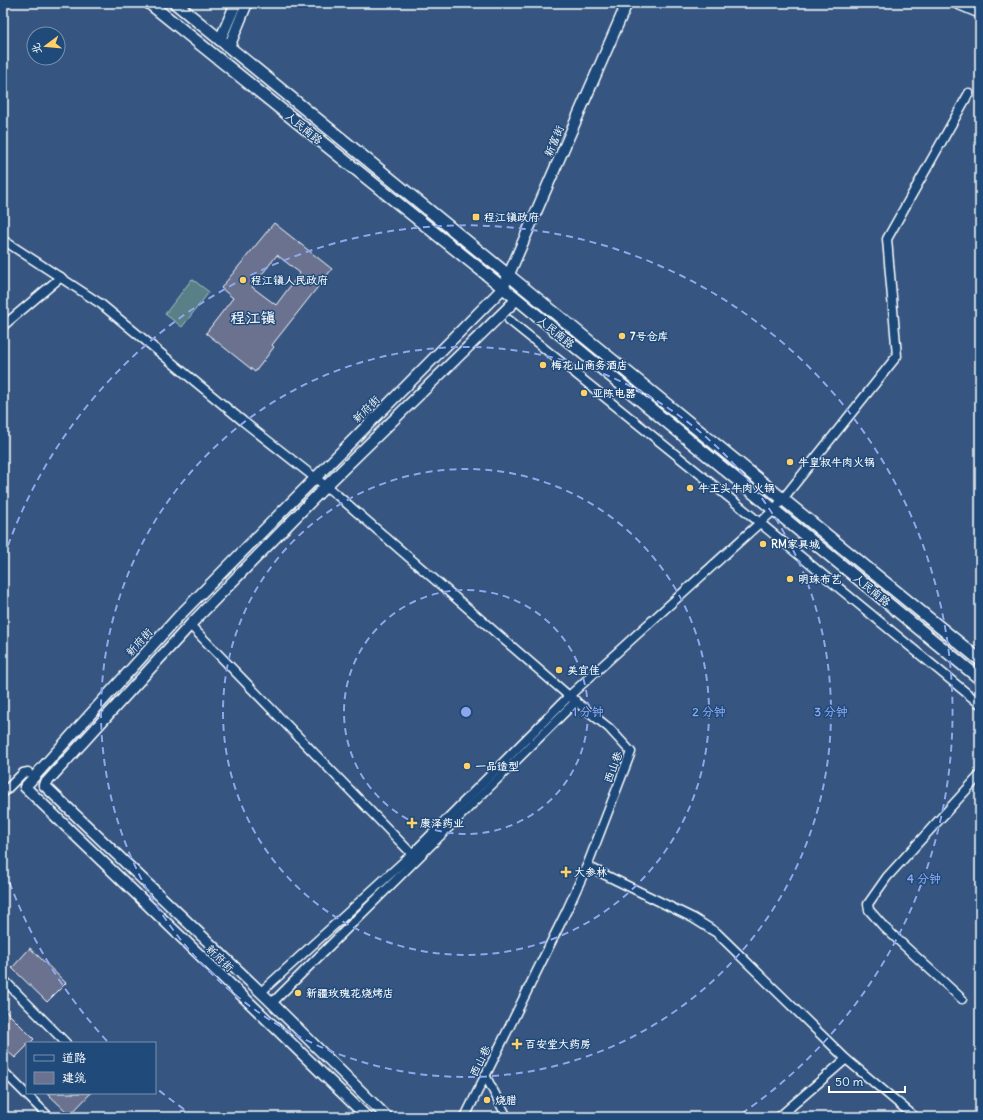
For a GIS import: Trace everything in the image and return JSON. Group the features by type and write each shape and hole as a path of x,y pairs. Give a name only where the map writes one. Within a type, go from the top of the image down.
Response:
{"main road":[{"name":"人民南路","path":"148,3 517,299 980,679"},
{"name":"人民南路","path":"175,3 980,660"}],"street":[{"path":"224,43 236,3"},
{"path":"224,43 247,3"},
{"name":"新富街","path":"503,288 627,3"},
{"path":"954,3 980,14"},
{"path":"267,998 412,854 573,698 774,510 897,356 887,239 969,93"},
{"path":"3,240 101,304 325,487 343,500 573,698"},
{"path":"3,326 61,277"},
{"name":"新府街","path":"367,1117 24,787 178,617 503,288"},
{"name":"新府街","path":"267,998 44,785 190,625 325,487 517,299"},
{"path":"509,320 731,499 980,704"},
{"path":"190,625 412,854"},
{"path":"267,998 573,698"},
{"name":"西山巷","path":"465,1117 567,910 587,866 631,752 609,728 573,698"},
{"path":"3,793 23,773 28,772"},
{"path":"962,999 884,927 869,910 868,904 887,877 980,775"},
{"path":"587,866 693,918 717,933 846,1059 915,1117"},
{"path":"3,979 65,1042"},
{"path":"267,998 387,1117"},
{"path":"779,1117 846,1059"},
{"path":"3,1071 49,1117"},
{"path":"485,1075 507,1117"}],"green space":[{"path":"192,279 209,292 182,327 165,314"}],"building":[{"name":"程江镇人民政府","path":"274,223 332,269 272,345 274,347 255,372 206,333 233,298 221,288","holes":["277,255 300,273 276,305 252,287"]},
{"path":"30,948 66,983 47,1002 12,968"},
{"path":"3,1008 34,1039 31,1042 26,1042 26,1047 15,1058 3,1047"},
{"path":"48,1094 90,1094 70,1115"}],"place":[{"name":"程江镇政府","path":"476,217"},
{"name":"程江镇人民政府","path":"243,280"},
{"name":"7号仓库","path":"622,336"},
{"name":"梅花山商务酒店","path":"543,365"},
{"name":"亚陈电器","path":"584,393"},
{"name":"牛皇叔牛肉火锅","path":"790,462"},
{"name":"牛王头牛肉火锅","path":"690,488"},
{"name":"RM家具城","path":"763,544"},
{"name":"明珠布艺","path":"790,579"},
{"name":"美宜佳","path":"559,670"},
{"name":"一品造型","path":"467,766"},
{"name":"康泽药业","path":"412,823"},
{"name":"大参林","path":"566,872"},
{"name":"新疆玫瑰花烧烤店","path":"298,993"},
{"name":"百安堂大药房","path":"517,1044"},
{"name":"烧腊","path":"487,1100"}],"district":[{"name":"程江镇","path":"253,317"}]}
